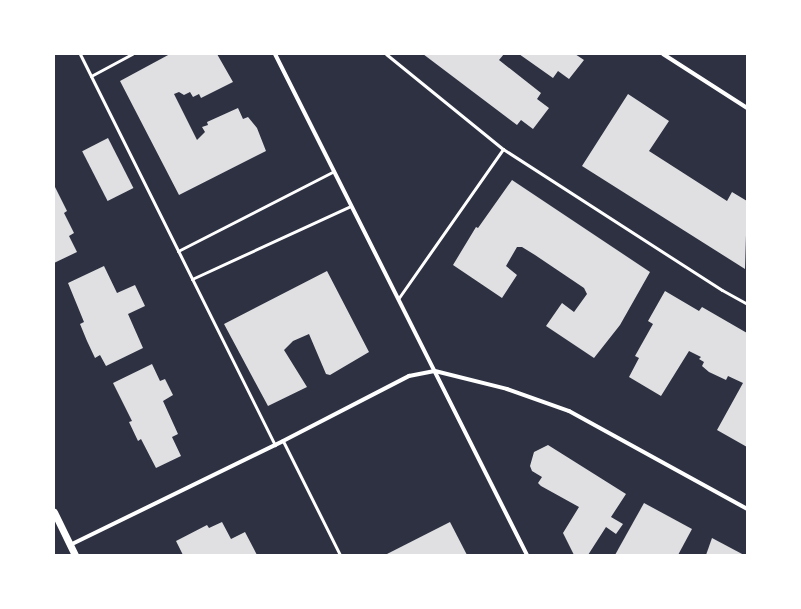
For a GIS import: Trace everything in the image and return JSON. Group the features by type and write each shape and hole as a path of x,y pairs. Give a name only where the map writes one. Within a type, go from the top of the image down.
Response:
{"street":[{"path":"276,54 527,555"},
{"path":"663,54 747,108"},
{"path":"70,545 275,445 409,376 435,371 507,390 569,411 747,509"},
{"path":"54,512 75,555"}],"lane":[{"path":"80,54 275,445"},
{"path":"91,76 132,54"},
{"path":"386,54 504,149 722,290 747,304"},
{"path":"398,299 504,149"},
{"path":"178,251 334,171"},
{"path":"192,279 352,206"},
{"path":"282,441 340,555"}],"building":[{"path":"170,54 217,54 233,82 201,98 199,94 193,97 190,92 184,95 179,92 174,94 197,140 205,132 202,127 208,125 207,122 238,108 243,119 248,117 257,128 266,151 179,195 120,81"},
{"path":"423,54 504,54 499,60 541,93 537,99 549,108 533,129 521,120 517,125"},
{"path":"519,54 575,54 584,60 569,79 558,71 553,78"},
{"path":"628,94 669,121 649,151 727,201 732,192 747,201 745,269 582,166"},
{"path":"108,138 133,188 108,201 82,151"},
{"path":"512,180 650,272 620,325 594,358 546,326 562,303 574,312 587,294 584,288 535,255 522,247 517,247 506,266 517,275 502,298 453,265 476,227 478,228"},
{"path":"54,185 67,211 64,213 74,233 69,236 77,252 54,263"},
{"path":"104,266 117,293 135,285 145,306 128,314 143,348 106,366 100,355 95,358 87,341 80,324 84,322 68,283"},
{"path":"327,271 369,352 330,375 326,374 309,334 293,341 284,350 307,387 268,406 224,324"},
{"path":"665,291 699,311 702,307 747,333 747,447 717,430 743,383 728,376 726,380 709,372 702,366 704,362 699,359 701,357 689,351 661,396 629,377 639,358 635,356 653,324 648,321"},
{"path":"152,364 160,381 165,379 173,395 163,401 178,434 172,437 181,456 156,468 141,439 138,441 129,422 132,421 113,383"},
{"path":"548,445 626,494 611,517 623,524 616,534 606,527 588,555 574,555 563,533 579,507 541,486 538,483 542,477 532,471 530,466 534,452"},
{"path":"644,503 692,529 678,555 615,555"},
{"path":"222,522 231,539 245,532 257,555 183,555 176,541 207,525 209,528"},
{"path":"450,522 467,555 385,555"},
{"path":"712,538 744,555 706,555"}]}
